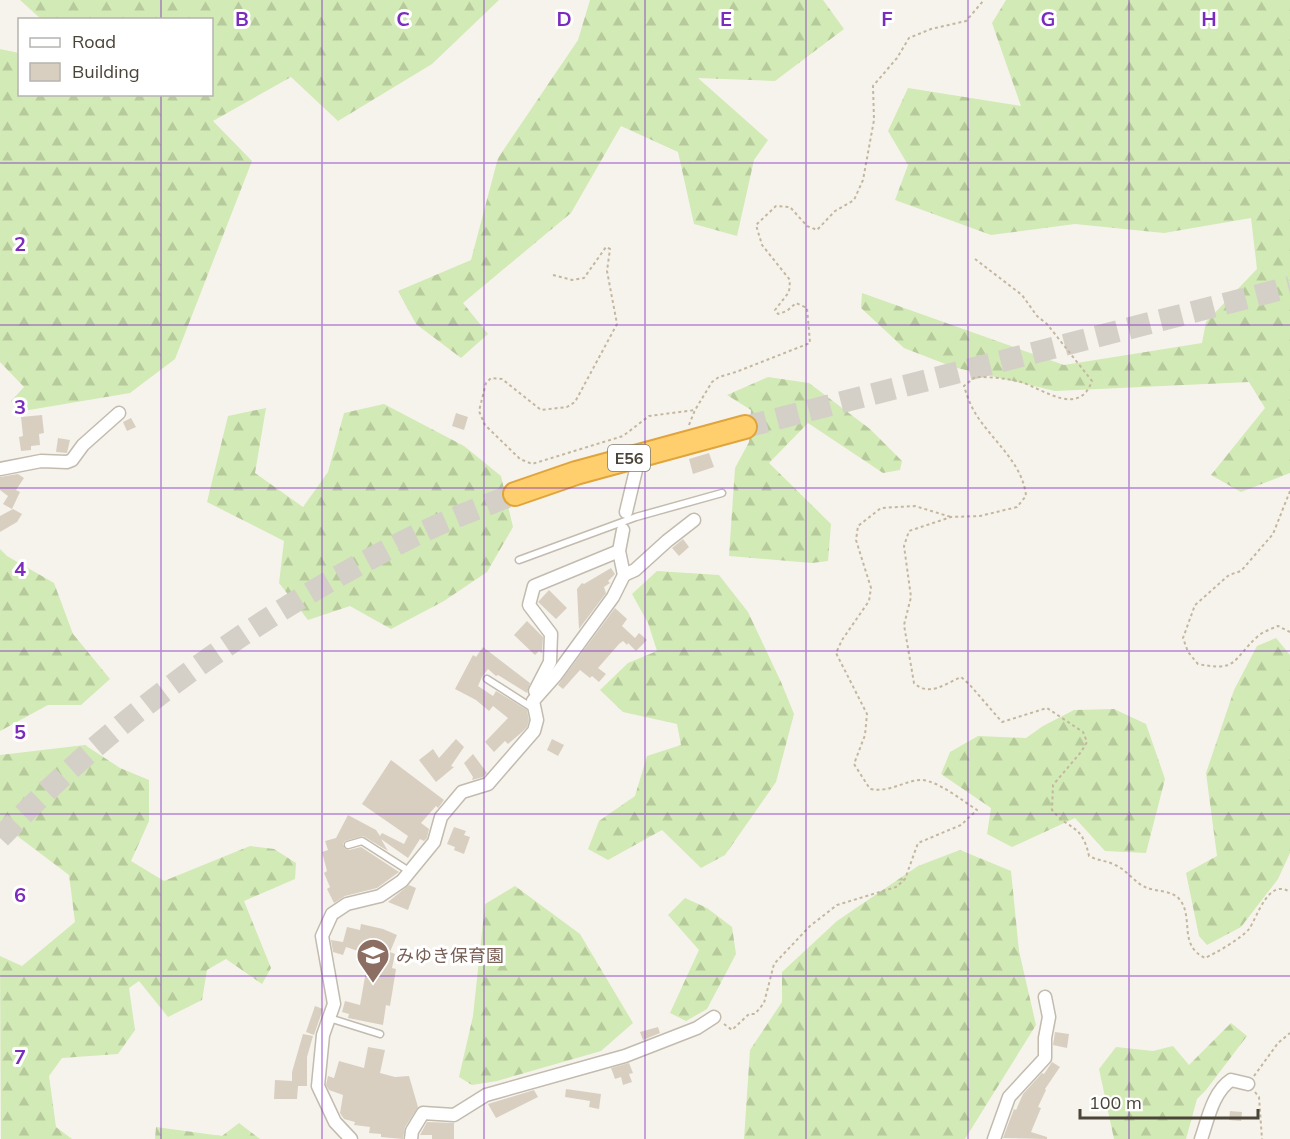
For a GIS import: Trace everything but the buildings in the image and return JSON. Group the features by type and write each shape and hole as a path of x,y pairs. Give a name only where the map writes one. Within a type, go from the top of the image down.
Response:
{"highway":[{"name":"E56","path":"515,494 576,473 745,427"}],"street":[{"path":"0,469 41,461 67,462 83,444 119,413"},
{"path":"626,512 636,470"},
{"path":"624,574 635,570 694,520"},
{"path":"534,705 613,597 624,574 619,551 623,530"},
{"path":"351,1139 335,1122 318,1086 323,1035 334,1005 322,936 332,914 347,904 380,896 402,881 434,842 441,817 462,792 488,784 534,731 537,720 534,693 550,662 550,634 529,605 534,586 619,551"},
{"path":"994,1139 1009,1097 1045,1058 1045,1038 1049,1017 1045,997"},
{"path":"411,1139 411,1131 423,1113 454,1115 486,1095 625,1056 697,1028 714,1017"},
{"path":"1202,1139 1213,1104 1226,1084 1231,1080 1248,1084"}],"lane":[{"path":"519,560 636,517 722,493"},
{"path":"487,679 534,705"},
{"path":"348,845 362,841 410,871"},
{"path":"329,1018 380,1034"}],"path":[{"path":"688,428 695,410 712,382 719,376 736,372 810,343 807,308 796,303 787,311 778,314 775,310 789,292 790,280 762,245 756,225 776,206 790,207 807,226 817,230 835,211 854,200 863,180 874,120 873,86 897,58 909,38 931,29 966,21 984,0"},
{"path":"554,275 572,280 584,278 606,247 610,249 607,271 617,324 574,402 567,407 541,410 502,379 491,378 486,383 478,411 485,425 520,459 532,464 623,436 649,416 695,410"},
{"path":"975,259 1022,295 1092,381 1089,391 1075,399 1062,399 1020,382 996,378 975,377 964,386 976,416 1012,461 1025,484 1026,496 1017,507 996,513 951,517 909,531 904,546 911,597 904,625 914,683 919,688 931,690 961,677 1002,722 1047,708 1083,732 1087,742 1053,785 1052,810 1085,839 1089,856 1098,861 1115,864 1145,887 1173,894 1179,899 1184,907 1188,940 1197,954 1204,958 1248,930 1264,901 1276,890 1285,889 1290,892"},
{"path":"1290,491 1273,534 1241,571 1229,575 1195,605 1183,638 1188,652 1198,664 1216,668 1235,663 1258,635 1278,626 1290,632"},
{"path":"714,1017 732,1030 749,1014 755,1014 764,1003 774,964 810,926 837,905 896,887 905,879 918,843 961,825 977,810 939,786 922,780 880,791 870,789 854,764 865,735 867,714 836,653 842,640 869,601 871,588 856,540 858,526 881,508 915,506 951,517"},
{"path":"1262,1139 1259,1097 1248,1084 1278,1043 1290,1033"}],"green space":[{"path":"20,0 499,0 432,64 338,121 291,77 213,121 252,161 175,359 130,393 17,412 11,401 24,387 0,362 0,49 18,53 18,96 213,96 213,18 40,18"},
{"path":"590,0 823,0 844,29 775,81 698,78 768,140 754,160 737,236 694,224 678,152 621,126 571,213 463,303 488,334 461,358 416,324 398,291 471,260 498,158 578,40"},
{"path":"1006,0 1290,0 1290,473 1241,492 1211,475 1265,408 1249,382 1055,391 953,367 904,348 861,308 862,293 1064,365 1202,343 1206,322 1257,269 1251,218 1164,233 1075,224 991,235 895,200 908,165 888,131 908,88 1021,106 992,23"},
{"path":"768,377 809,383 870,429 902,461 900,470 883,473 808,423 769,463 831,524 828,561 812,563 729,556 735,468 749,442 751,410 727,395"},
{"path":"384,404 464,446 501,476 513,527 487,572 444,601 391,629 350,606 308,620 279,583 284,541 207,502 228,416 266,408 255,473 303,507 328,472 344,413"},
{"path":"0,549 7,556 54,583 73,634 110,679 81,705 48,705 0,731"},
{"path":"657,571 719,575 748,612 794,714 776,782 725,855 701,868 662,830 608,860 588,849 599,821 635,796 647,756 681,745 677,724 623,712 600,690 628,663 657,651 648,623 632,594"},
{"path":"1276,638 1290,655 1290,853 1278,879 1241,927 1207,945 1199,936 1186,873 1217,856 1206,773 1234,690 1257,646"},
{"path":"1114,709 1146,724 1165,779 1146,853 1105,851 1075,818 1012,847 987,834 991,808 941,774 950,752 978,736 1026,738 1074,710"},
{"path":"85,745 120,768 149,780 149,821 131,861 164,881 250,846 274,849 296,863 295,879 244,901 271,968 262,984 226,959 207,970 202,1000 168,1017 139,981 129,988 135,1030 118,1054 62,1058 49,1076 56,1127 72,1139 1,1139 0,956 22,966 75,922 69,875 0,823 0,755"},
{"path":"960,850 1011,871 1019,951 1036,1025 965,1139 744,1139 750,1050 782,1002 782,972 837,921 918,866"},
{"path":"515,886 580,934 633,1023 601,1051 497,1081 472,1085 459,1077 473,1016 485,904"},
{"path":"685,898 707,908 732,927 736,954 707,1009 686,1021 670,1013 699,950 668,915"},
{"path":"1231,1023 1247,1036 1197,1099 1186,1139 1114,1139 1099,1069 1116,1047 1153,1051 1173,1046 1189,1065"},
{"path":"239,1123 260,1139 155,1139 156,1127 222,1136"}],"tunnel":[{"path":"745,427 1290,287"},
{"path":"0,838 93,749 194,669 247,632 301,598 414,536 515,494"}],"place":[{"name":"みゆき保育園","path":"373,984"}]}
